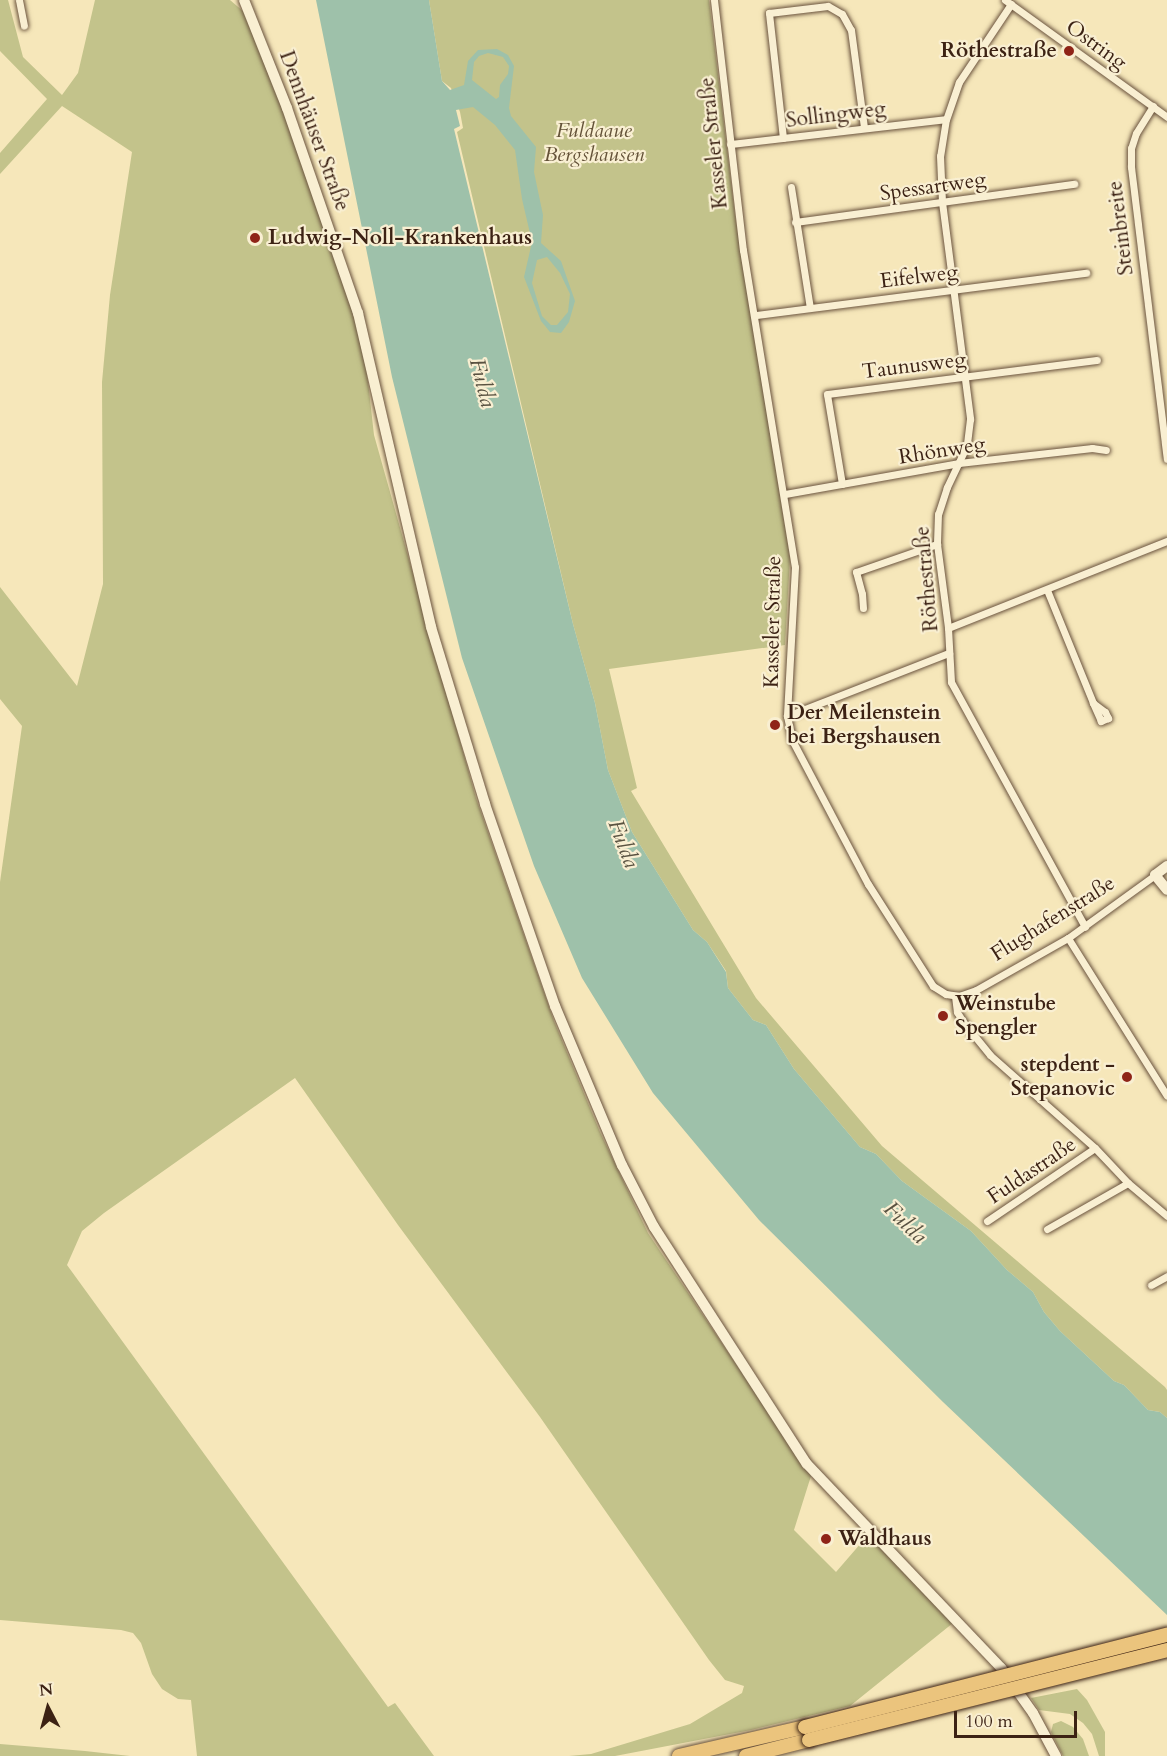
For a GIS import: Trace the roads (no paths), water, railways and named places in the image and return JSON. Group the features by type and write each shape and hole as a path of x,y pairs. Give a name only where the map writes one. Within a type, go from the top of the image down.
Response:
{"highway":[{"path":"746,1756 807,1733 1167,1635"},
{"path":"679,1756 807,1733 1167,1650"}],"street":[{"path":"19,0 24,26"},
{"name":"Dennhäuser Straße","path":"244,0 287,108 367,345 382,425 431,627 485,804 555,1006 622,1165 654,1227 807,1464 1001,1668 1034,1713 1056,1756"},
{"name":"Kasseler Straße","path":"714,0 748,284 756,315 785,494 795,580 787,717 792,740 868,884 933,986 946,994 955,996"},
{"name":"Ostring","path":"1008,2 1167,117"},
{"name":"Röthestraße","path":"1008,2 959,81 946,119 940,156 942,202 970,419 967,445 946,487 938,514 937,544 948,628 951,682 1085,927"},
{"path":"783,138 769,13 828,6 842,14 851,30 864,127"},
{"name":"Steinbreite","path":"1153,106 1136,133 1131,148 1131,167 1167,459"},
{"name":"Sollingweg","path":"730,144 946,119"},
{"name":"Spessartweg","path":"795,222 1074,184"},
{"path":"791,187 810,308"},
{"name":"Eifelweg","path":"756,315 1086,273"},
{"name":"Taunusweg","path":"842,484 827,394 1097,360"},
{"name":"Rhönweg","path":"785,494 959,463 1092,447 1106,450"},
{"path":"948,628 1167,541"},
{"path":"863,608 856,572 937,544"},
{"path":"1047,590 1093,703"},
{"path":"787,717 949,653"},
{"name":"Flughafenstraße","path":"955,996 976,990 1068,938 1167,866"},
{"path":"1155,875 1167,890"},
{"path":"1068,938 1167,1096"},
{"path":"955,996 957,1012 980,1044 1095,1148 1128,1183 1167,1216"},
{"name":"Fuldastraße","path":"987,1221 1095,1148"},
{"path":"1047,1228 1128,1183"},
{"path":"1151,1285 1167,1276"}],"water":[{"name":"Fulda","path":"316,0 429,0 442,81 450,90 464,85 468,61 478,50 497,49 508,55 514,66 509,108 511,116 536,147 534,172 543,215 541,243 561,261 575,301 569,322 561,333 550,332 541,321 524,277 532,242 522,199 515,150 495,125 473,107 456,110 460,126 454,129 573,624 595,703 608,770 632,832 693,930 707,942 726,972 728,988 753,1020 766,1025 794,1069 860,1147 876,1154 902,1181 971,1231 1007,1270 1033,1292 1044,1312 1060,1331 1114,1381 1124,1385 1148,1410 1160,1412 1167,1418 1167,1615 943,1402 759,1220 653,1093 582,978 534,866 462,658 392,377","holes":["488,53 503,57 509,66 508,74 500,85 499,97 496,99 472,80 474,62 479,56","547,257 560,273 570,294 568,312 557,325 551,325 542,316 532,283 537,260"]}],"place":[{"name":"Röthestraße","path":"1069,51"},
{"name":"Ludwig-Noll-Krankenhaus","path":"255,238"},
{"name":"Der Meilenstein bei Bergshausen","path":"775,725"},
{"name":"Weinstube Spengler","path":"943,1016"},
{"name":"stepdent - Stepanovic","path":"1127,1077"},
{"name":"Waldhaus","path":"826,1539"}],"park label":[{"name":"Fuldaaue Bergshausen","path":"594,143"}]}
